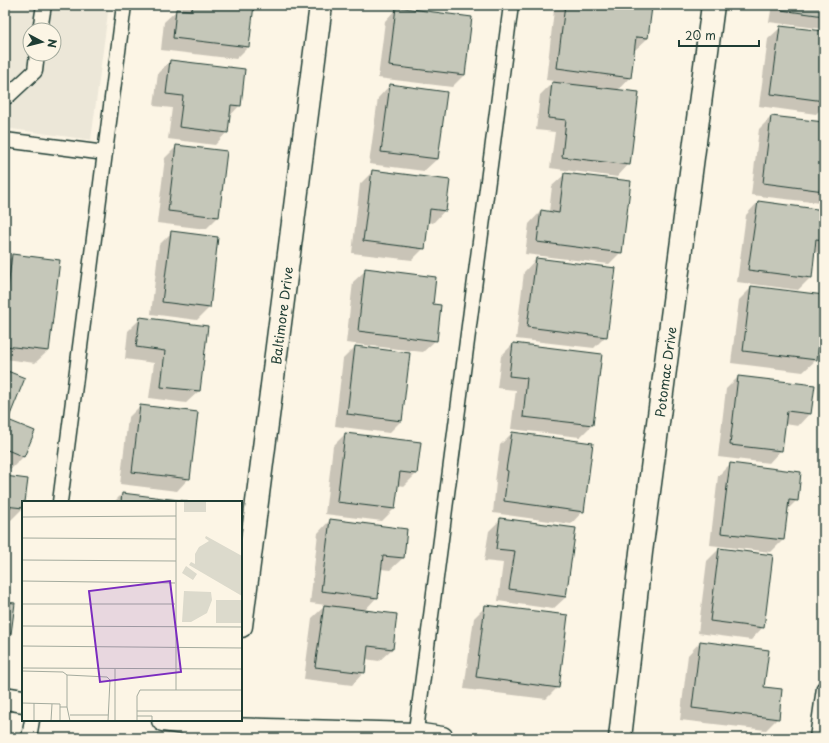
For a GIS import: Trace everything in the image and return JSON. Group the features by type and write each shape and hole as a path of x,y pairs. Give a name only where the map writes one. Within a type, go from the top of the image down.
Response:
{"street":[{"name":"Baltimore Drive","path":"242,618 321,5"},
{"name":"Potomac Drive","path":"620,738 642,552 713,5"},
{"path":"5,698 22,701"},
{"path":"170,721 228,729 442,738"}],"lane":[{"path":"41,22 44,5"},
{"path":"60,501 124,5"},
{"path":"415,736 511,5"},
{"path":"5,95 8,96 35,71 36,62"},
{"path":"5,140 105,154"},
{"path":"817,738 824,688"},
{"path":"29,738 32,721"}],"shaded area":[{"path":"5,5 109,5 91,140 5,128"}],"building":[{"path":"193,5 254,5 249,47 173,38 176,9 192,10"},
{"path":"565,5 634,5 652,7 648,38 636,37 631,78 557,68"},
{"path":"782,5 824,5 824,16 781,10"},
{"path":"396,7 472,17 465,75 389,66"},
{"path":"780,26 824,31 824,101 771,94"},
{"path":"170,60 245,69 241,106 231,105 228,133 179,127 183,96 166,94"},
{"path":"552,82 639,92 630,165 562,157 566,120 548,118"},
{"path":"390,84 447,92 438,159 381,152"},
{"path":"771,116 824,122 824,191 763,183"},
{"path":"176,145 227,151 219,217 168,211"},
{"path":"372,170 450,180 446,211 430,209 425,249 363,241"},
{"path":"564,173 631,181 622,253 537,242 541,210 559,213"},
{"path":"758,201 824,210 824,240 816,239 812,278 748,270"},
{"path":"171,231 218,237 210,308 162,302"},
{"path":"12,254 60,260 49,351 5,346 5,314"},
{"path":"536,258 616,268 607,337 527,327"},
{"path":"365,268 436,277 433,304 441,305 437,341 358,331"},
{"path":"751,286 824,295 817,360 743,351"},
{"path":"140,317 208,326 200,391 161,387 165,351 136,347"},
{"path":"513,343 602,354 593,425 523,417 527,378 509,376"},
{"path":"355,346 410,353 402,421 347,414"},
{"path":"5,370 25,378 8,420 35,431 24,457 5,449"},
{"path":"738,376 815,385 811,414 787,411 782,451 730,445"},
{"path":"140,405 198,412 190,479 132,472"},
{"path":"512,432 593,443 584,512 504,501 508,471 506,470"},
{"path":"345,433 421,442 417,474 400,472 395,509 337,502"},
{"path":"730,463 801,472 798,501 789,500 784,540 721,533"},
{"path":"5,476 28,479 25,501 22,501 22,508 5,506"},
{"path":"122,493 187,501 121,501"},
{"path":"500,518 576,528 566,597 509,589 515,551 496,549"},
{"path":"330,519 407,529 404,558 383,556 378,598 321,591"},
{"path":"719,548 773,555 764,628 710,621"},
{"path":"5,602 15,603 11,634 5,633"},
{"path":"324,605 397,614 393,649 368,646 365,673 315,667"},
{"path":"485,605 568,615 559,688 476,677"},
{"path":"700,641 769,650 764,687 782,689 779,719 692,708"}]}
